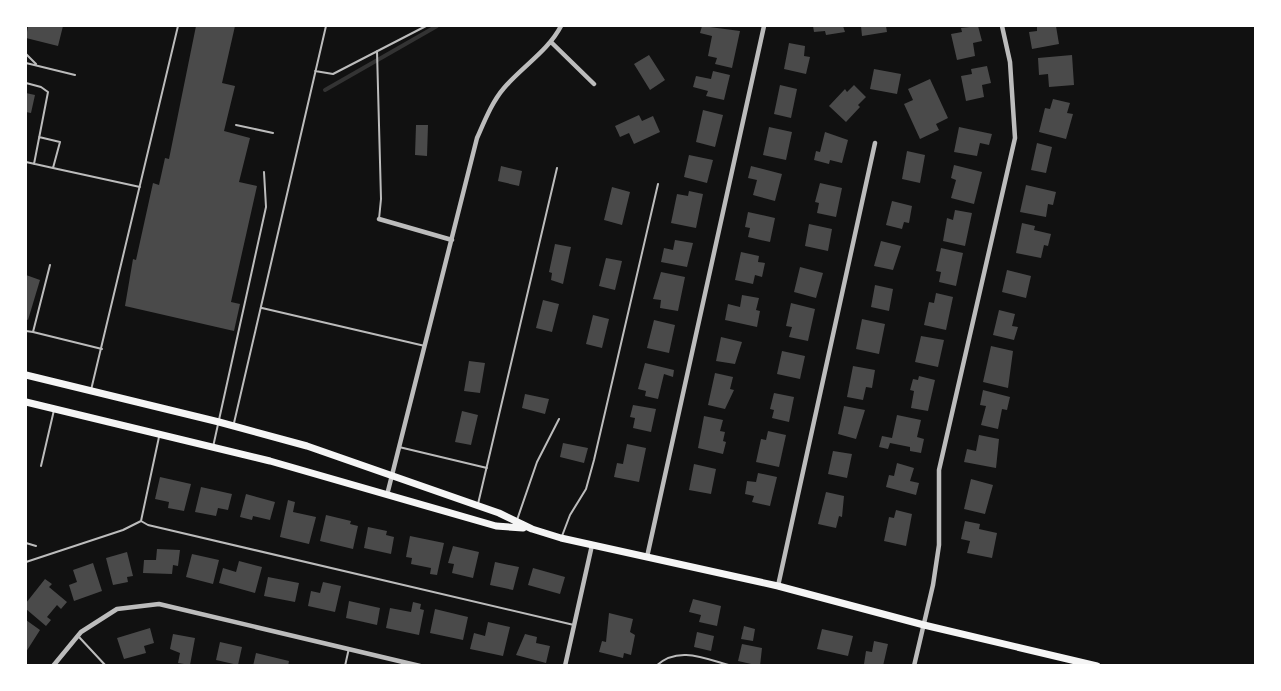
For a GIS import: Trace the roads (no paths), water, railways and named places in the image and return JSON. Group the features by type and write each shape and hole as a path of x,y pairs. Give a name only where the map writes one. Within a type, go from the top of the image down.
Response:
{"main road":[{"path":"26,375 233,425 307,446 478,506 532,529 561,538 778,586 924,626 1096,666"},
{"path":"26,402 213,447 496,526 532,529"}],"street":[{"path":"387,495 477,138 489,112 504,89 552,42 561,26"},
{"path":"647,557 764,26"},
{"path":"915,666 939,545 939,470 1015,138 1010,62 1002,26"},
{"path":"552,42 594,84"},
{"path":"778,586 875,143"},
{"path":"379,219 452,240"},
{"path":"565,666 592,546"},
{"path":"53,666 59,655 78,636 117,609 159,604 417,665"}],"lane":[{"path":"91,391 178,26"},
{"path":"233,425 326,26"},
{"path":"315,71 333,74 426,26"},
{"path":"377,51 381,199 379,219"},
{"path":"26,54 38,66"},
{"path":"26,63 75,75"},
{"path":"26,83 41,87 48,92 34,164"},
{"path":"236,125 273,134"},
{"path":"39,137 60,142 53,168"},
{"path":"26,162 140,187"},
{"path":"478,506 557,168"},
{"path":"213,447 266,207 264,172"},
{"path":"561,538 570,515 586,489 594,460 658,184"},
{"path":"33,332 50,265"},
{"path":"262,308 425,346"},
{"path":"26,331 102,349"},
{"path":"41,466 55,409"},
{"path":"516,522 537,462 559,419"},
{"path":"26,562 123,531 141,521 159,434"},
{"path":"399,447 487,468"},
{"path":"141,521 148,525 574,625"},
{"path":"26,543 36,546"},
{"path":"78,636 106,666"},
{"path":"345,666 349,648"},
{"path":"656,666 666,657 678,652 732,666"}],"waterway":[{"path":"325,90 437,26"}]}
